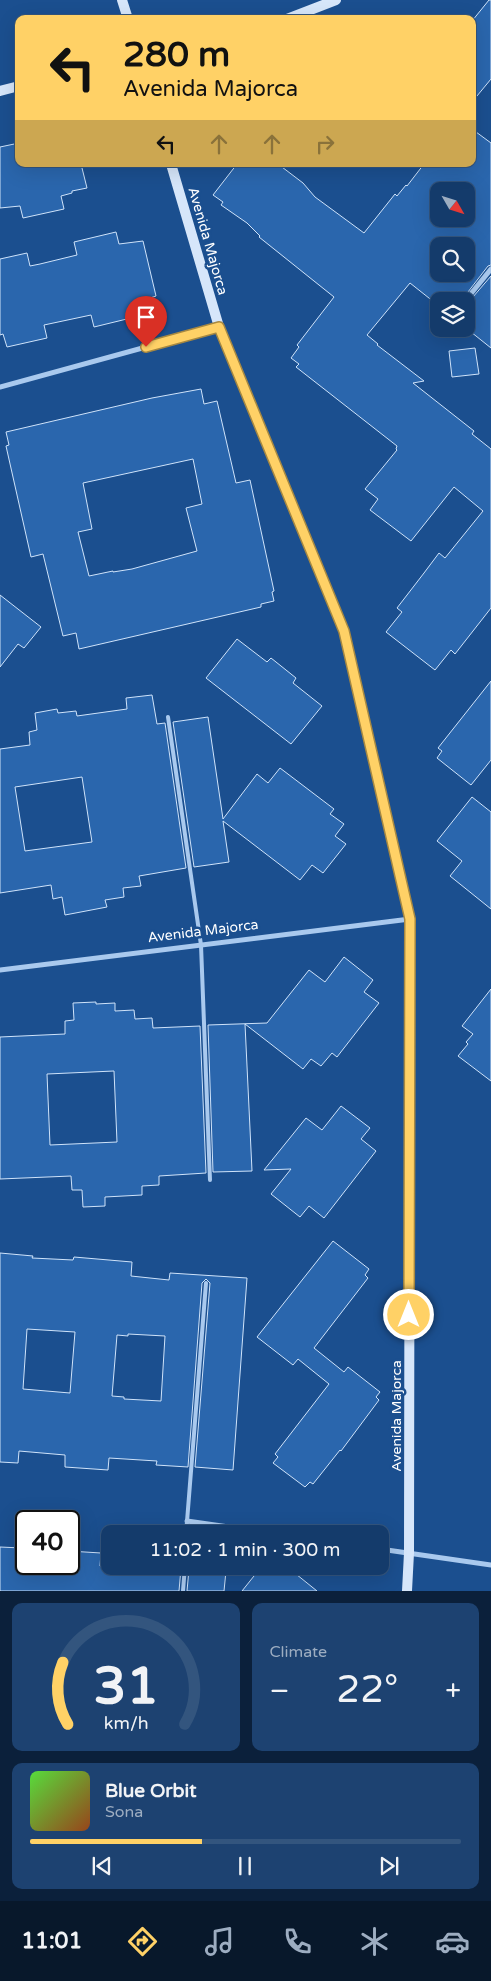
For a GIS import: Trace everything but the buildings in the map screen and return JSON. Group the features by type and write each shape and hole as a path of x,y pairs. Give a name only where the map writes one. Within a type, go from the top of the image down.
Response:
{"street":[{"path":"122,0 127,15"},
{"path":"297,15 336,0"},
{"path":"0,91 15,87"},
{"name":"Avenida Majorca","path":"172,167 219,327 344,631 410,919 409,1553 407,1591"},
{"path":"472,292 491,269"},
{"path":"0,387 219,327"},
{"name":"Avenida Majorca","path":"0,970 410,919"},
{"path":"187,1521 215,1525"},
{"path":"389,1550 491,1565"}],"lane":[{"path":"168,717 201,945 210,1180"},
{"path":"187,1525 206,1283"},
{"path":"183,1591 184,1575"}],"route":[{"path":"146,347 219,327 344,631 410,919 409,1315"}]}
